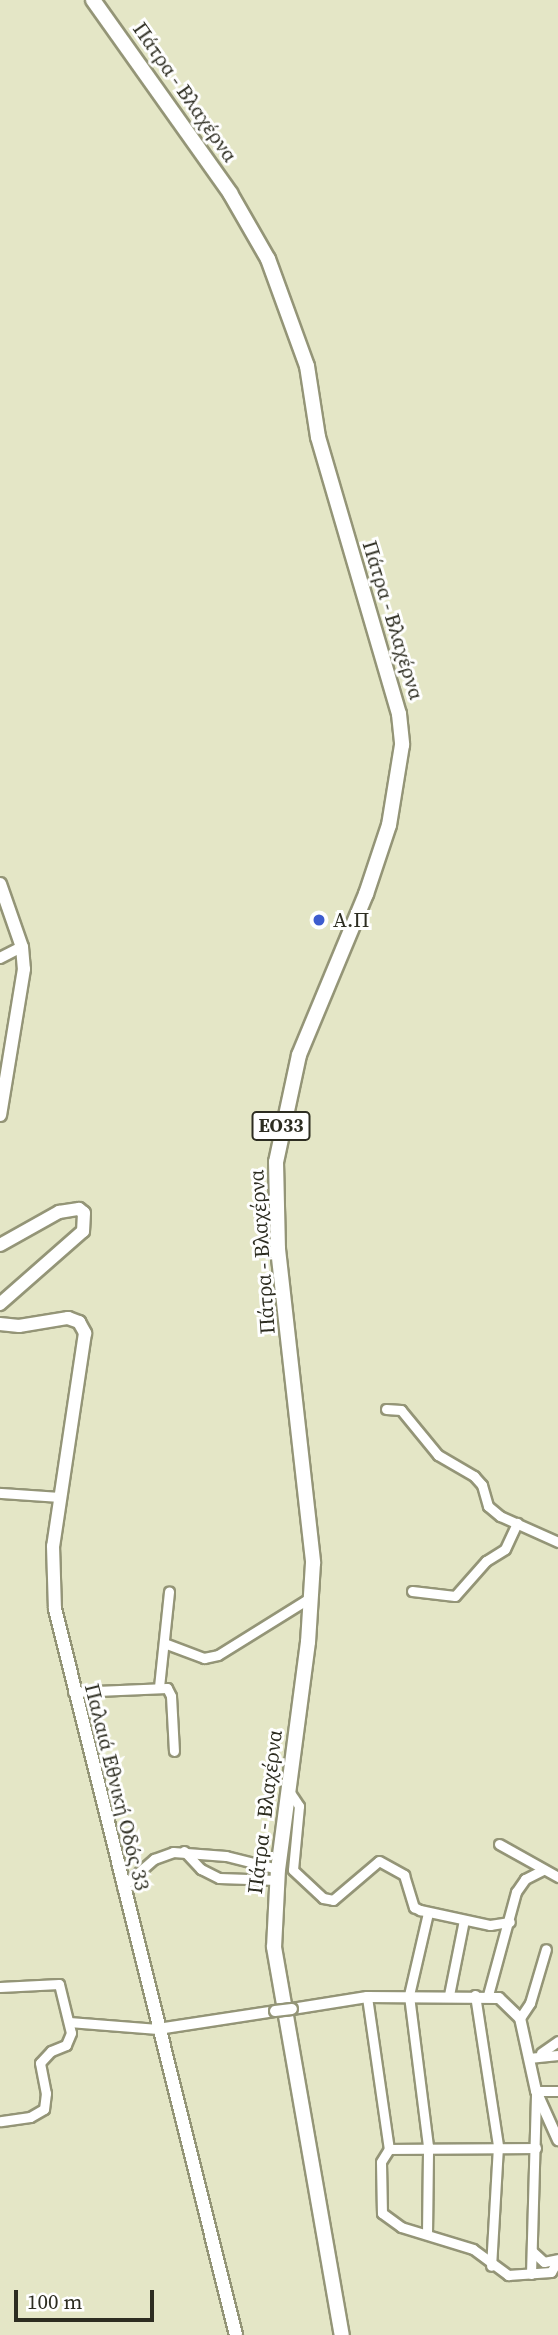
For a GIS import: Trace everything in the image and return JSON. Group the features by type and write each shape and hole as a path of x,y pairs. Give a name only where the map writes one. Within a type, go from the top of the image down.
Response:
{"main road":[{"name":"Πάτρα - Βλαχέρνα","path":"93,0 230,193 268,259 307,366 318,437 400,714 400,773 389,825 366,894 299,1055 276,1162 278,1249 309,1502 312,1597 278,1875 277,1975 342,2335"},
{"path":"0,884 22,947 21,1006 0,1115"},
{"path":"0,1245 59,1212 73,1208 84,1213 85,1227 79,1236 0,1304"},
{"name":"Παλαιά Εθνική Οδός 33","path":"0,1324 19,1326 68,1318 79,1322 85,1332 59,1497 53,1594 122,1887 236,2335"}],"street":[{"path":"0,958 22,947"},
{"path":"386,1409 401,1410 438,1455 482,1485 488,1506 558,1542"},
{"path":"0,1493 59,1497"},
{"path":"412,1591 454,1596 486,1560 505,1549 517,1523"},
{"path":"159,1686 169,1592"},
{"path":"164,1643 204,1658 218,1655 312,1597"},
{"path":"74,1692 159,1686 167,1688 172,1696 174,1751"},
{"path":"288,1789 299,1806 292,1864 296,1876 333,1900 379,1861 404,1875 414,1907 428,1913 490,1925 510,1922"},
{"path":"499,1844 558,1877"},
{"path":"122,1887 154,1859 184,1851 278,1875"},
{"path":"184,1851 201,1869 219,1878 278,1875"},
{"path":"488,1996 516,1892 525,1879 543,1870"},
{"path":"427,2234 428,2146 409,1995 428,1913"},
{"path":"449,1995 464,1920"},
{"path":"520,2018 530,2003 546,1949"},
{"path":"0,1987 59,1984 69,2022 70,2040 40,2063 46,2093 44,2109 30,2117 0,2121"},
{"path":"69,2022 158,2029 367,1997 409,1995 488,1996 509,2003 520,2018 533,2057 536,2091 531,2274"},
{"path":"475,1996 498,2146 491,2266"},
{"path":"367,1997 389,2149 381,2162 382,2213 401,2227 473,2249 491,2266 508,2275 554,2275 558,2259 544,2262 532,2249"},
{"path":"533,2057 558,2041"},
{"path":"533,2057 558,2054"},
{"path":"536,2091 558,2091"},
{"path":"536,2091 558,2140"},
{"path":"389,2149 428,2146 536,2148"}],"place":[{"name":"Α.Π","path":"319,920"}]}
